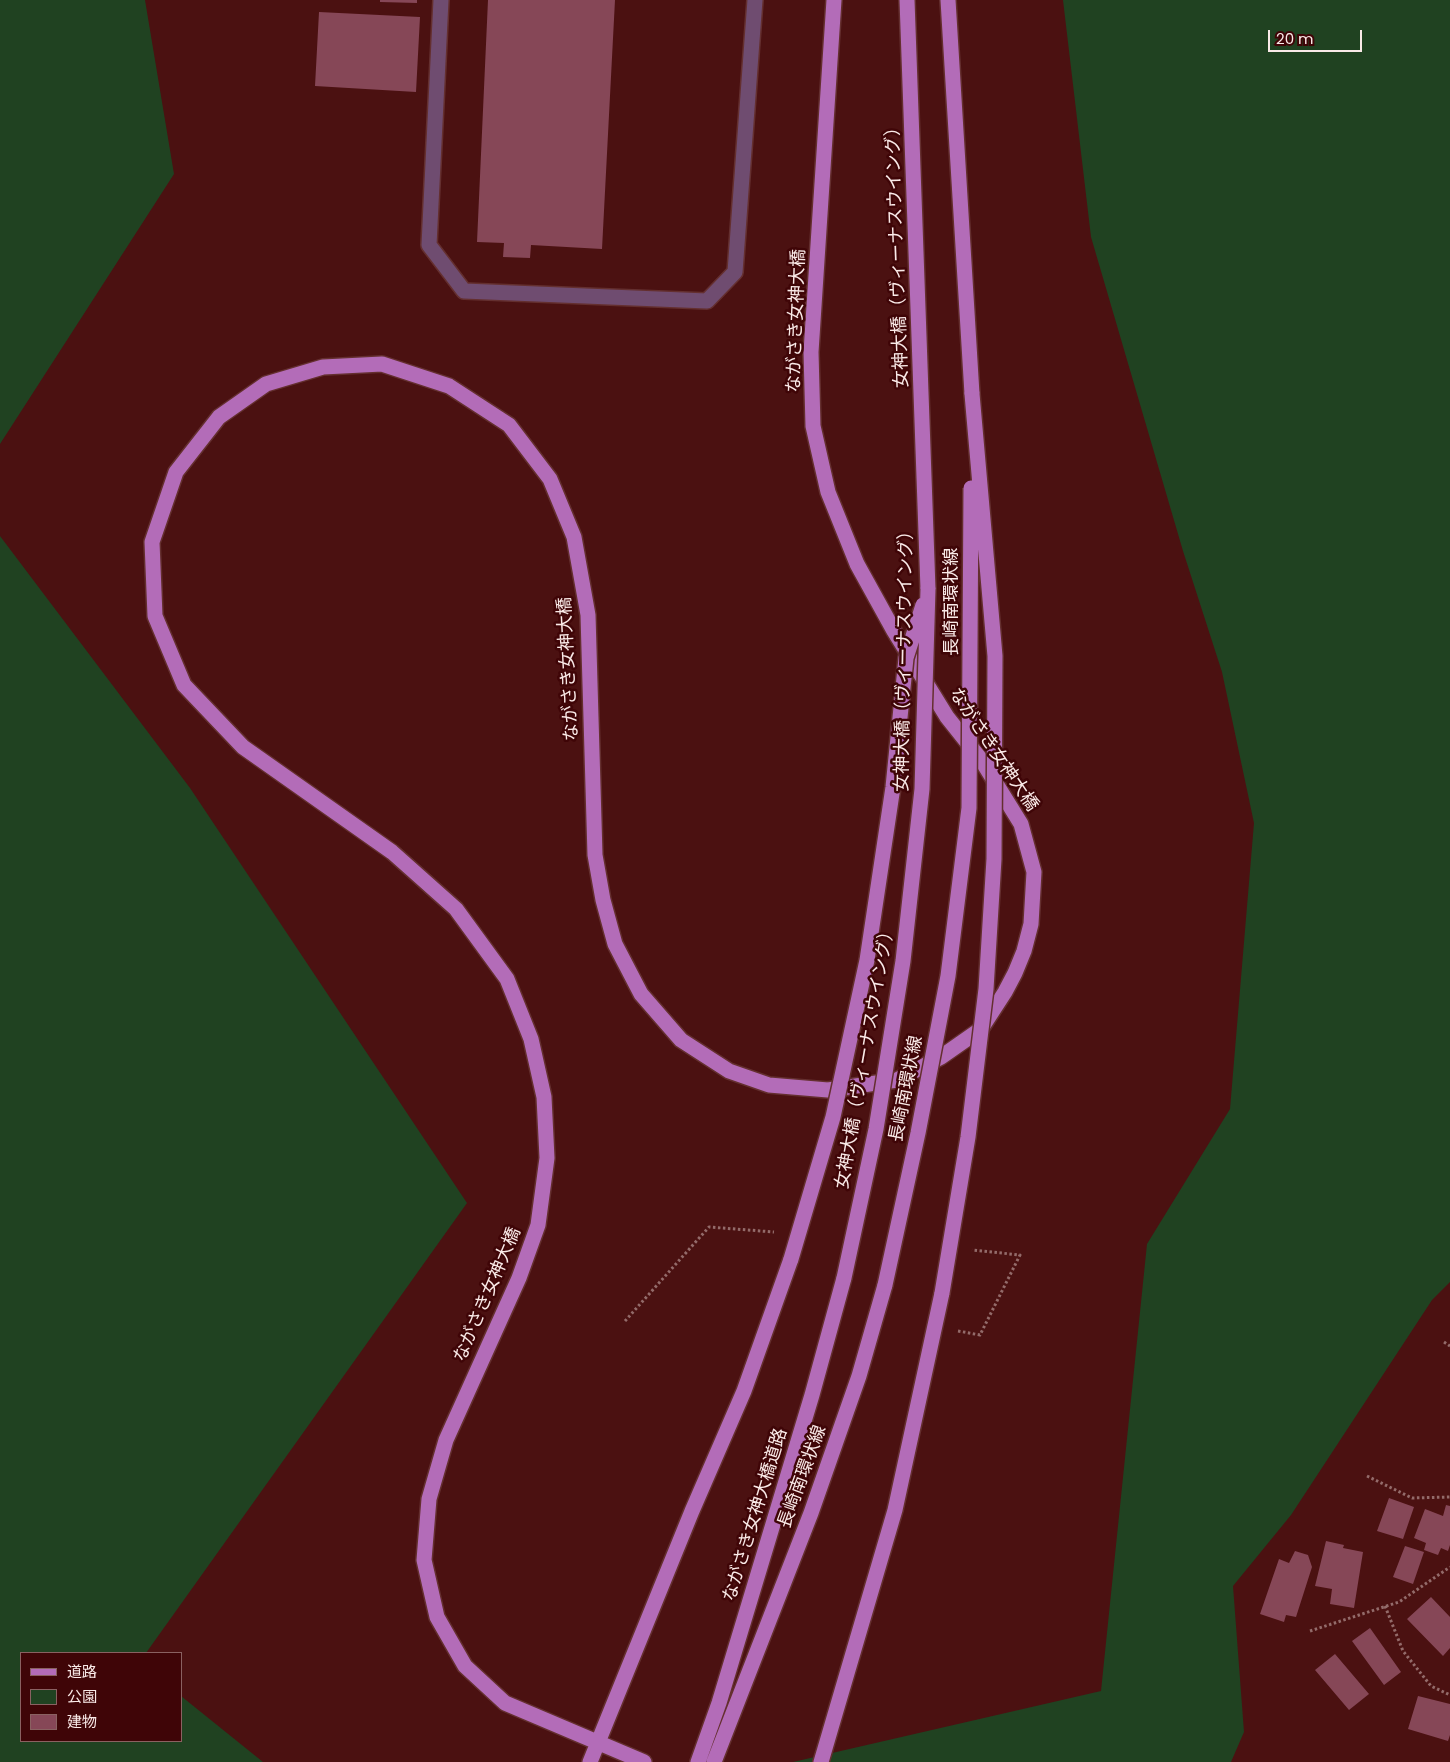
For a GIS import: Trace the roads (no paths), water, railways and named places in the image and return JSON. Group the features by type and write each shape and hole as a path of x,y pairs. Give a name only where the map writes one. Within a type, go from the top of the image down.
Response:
{"main road":[{"name":"ながさき女神大橋","path":"644,1762 505,1703 465,1666 437,1617 424,1560 429,1499 446,1440 519,1278 538,1225 547,1158 544,1097 530,1039 507,979 456,909 392,852 243,747 184,685 155,616 152,542 176,472 219,417 266,384 323,367 382,364 449,386 509,426 550,479 574,537 588,614 595,855 602,900 615,944 641,994 681,1040 728,1071 769,1085 828,1090 897,1080 941,1057 981,1029 1005,992 1015,972 1024,952 1031,924 1034,872 1021,824 982,761 948,717 894,631 857,564 828,492 812,426 811,352 834,0"},
{"name":"女神大橋（ヴィーナスウイング）","path":"844,1278 876,1129 903,961 922,789 928,589 907,0"},
{"path":"822,1762 895,1510 942,1292 968,1137 986,989 994,859 995,656 972,394 948,0"},
{"name":"長崎南環状線","path":"708,1759 811,1513 859,1376 885,1285 918,1133 948,976 969,808 972,394"},
{"path":"590,1762 692,1511 744,1391 791,1259 833,1117 867,960 893,787 906,658 928,589"},
{"name":"ながさき女神大橋道路","path":"708,1759 721,1694 806,1414 844,1278"}],"lane":[{"path":"441,0 429,245 464,291 708,301 735,272 755,0"}]}
